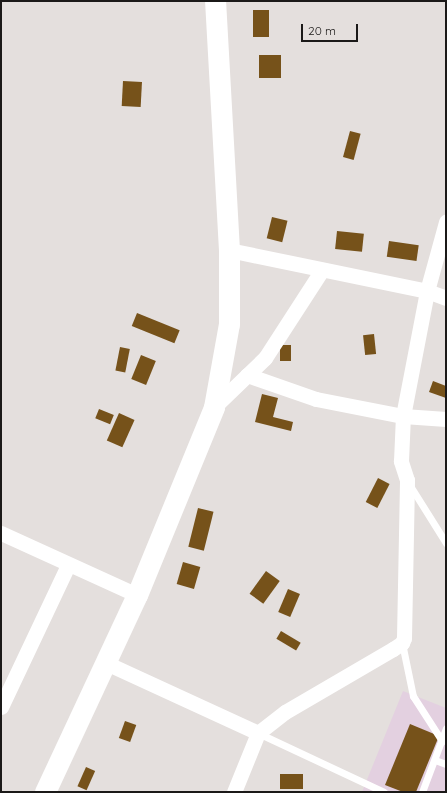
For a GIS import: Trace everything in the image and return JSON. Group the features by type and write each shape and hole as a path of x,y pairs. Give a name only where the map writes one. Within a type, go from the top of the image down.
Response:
{"street":[{"path":"45,792 137,595 214,407 229,324 229,250 215,1"},
{"path":"234,792 258,733 285,712 402,643 405,632 404,559 407,480 401,461 403,416 427,291 446,222"},
{"path":"229,250 427,291 446,298"},
{"path":"214,407 269,352 322,270"},
{"path":"247,375 316,399 403,416 446,419"},
{"path":"1,533 68,565 137,595"},
{"path":"1,707 68,565"},
{"path":"106,663 258,733"}],"lane":[{"path":"407,480 446,543"},
{"path":"402,643 413,696 442,740"},
{"path":"422,792 446,728"},
{"path":"258,733 384,792"},
{"path":"435,760 446,764"}],"shaded area":[{"path":"403,691 446,708 446,792 362,792"}],"building":[{"path":"253,10 269,10 269,37 253,37"},
{"path":"259,55 281,55 281,78 259,78"},
{"path":"123,81 142,82 141,107 122,106"},
{"path":"350,131 361,134 354,160 343,157"},
{"path":"272,217 288,221 282,242 267,238"},
{"path":"337,231 364,234 362,252 335,249"},
{"path":"389,241 419,245 416,261 387,257"},
{"path":"137,313 180,330 174,343 132,326"},
{"path":"374,334 376,354 365,355 363,335"},
{"path":"280,345 291,345 291,361 280,361"},
{"path":"120,347 130,349 125,372 115,371"},
{"path":"141,355 156,361 146,385 131,379"},
{"path":"433,381 446,386 446,398 429,392"},
{"path":"262,394 278,398 273,417 293,422 291,431 255,422"},
{"path":"99,409 114,415 110,424 95,418"},
{"path":"119,413 135,420 122,447 107,440"},
{"path":"378,478 390,484 377,508 366,502"},
{"path":"198,508 214,512 204,551 188,547"},
{"path":"183,562 200,567 194,589 177,584"},
{"path":"266,571 280,581 263,604 250,594"},
{"path":"288,589 300,594 290,617 278,612"},
{"path":"281,631 301,643 296,651 276,639"},
{"path":"125,721 136,725 130,742 119,738"},
{"path":"410,724 439,736 416,792 403,792 385,785"},
{"path":"86,767 95,771 87,790 77,786"},
{"path":"280,774 303,774 303,789 280,789"}]}
